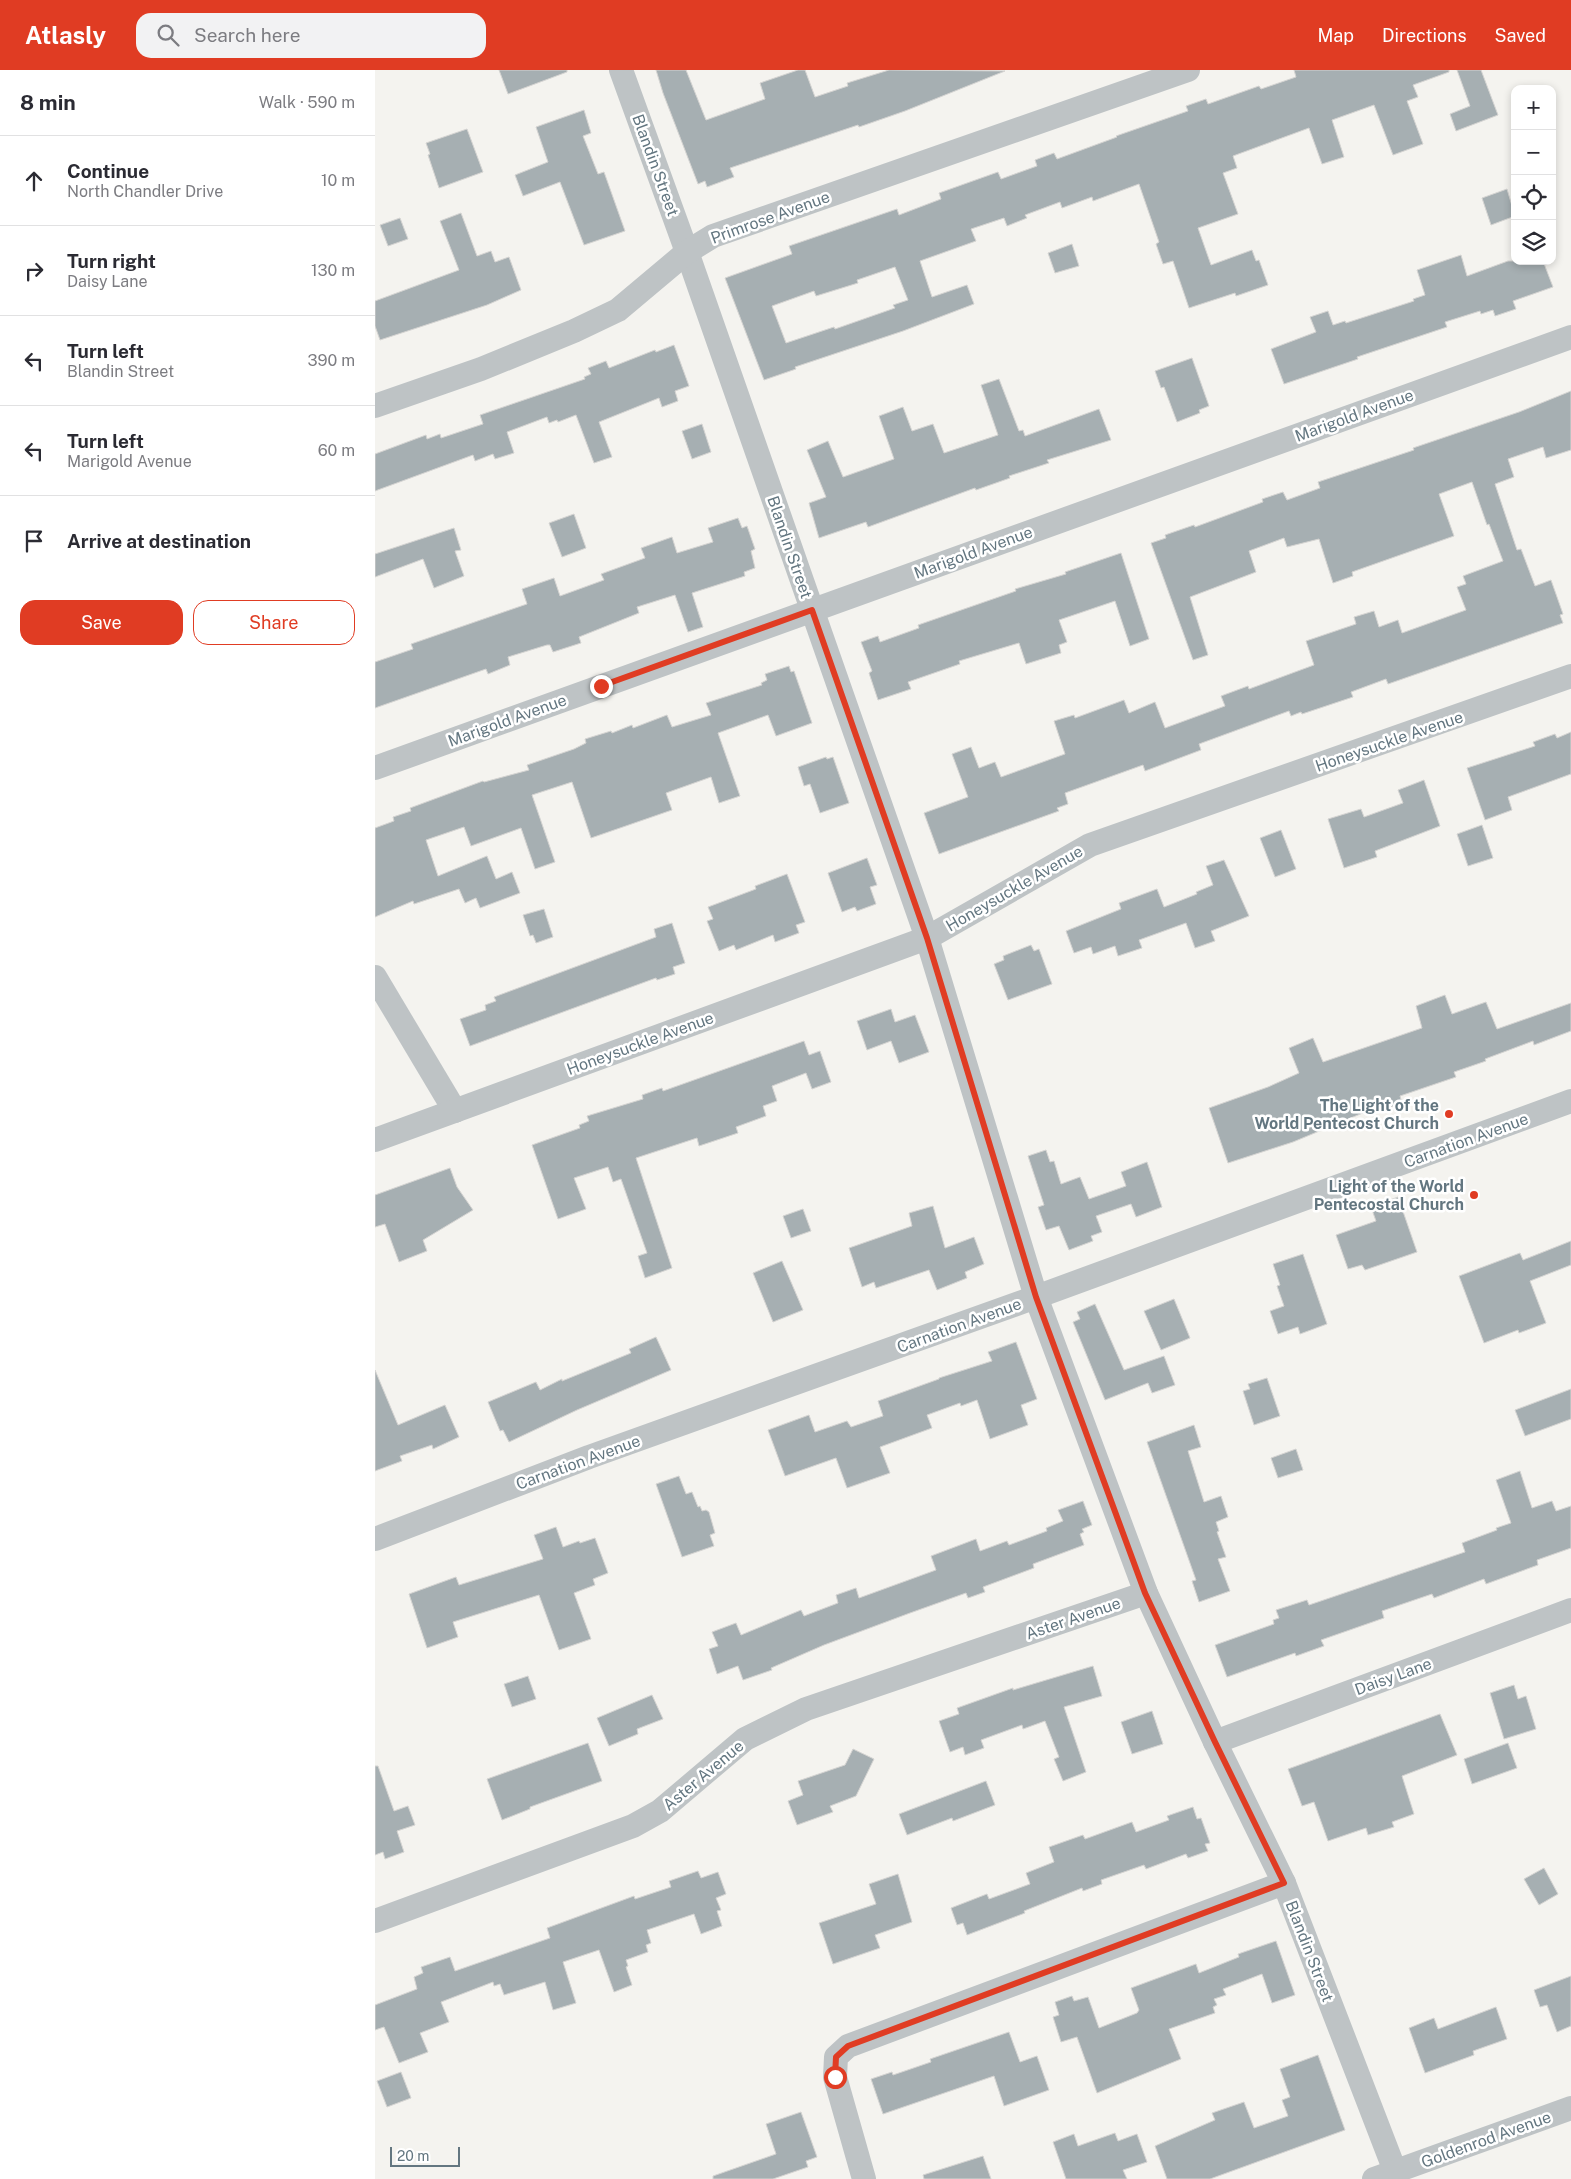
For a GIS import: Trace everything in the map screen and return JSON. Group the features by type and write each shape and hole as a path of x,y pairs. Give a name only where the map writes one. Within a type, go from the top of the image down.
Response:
{"street":[{"name":"Blandin Street","path":"621,70 687,252 927,938 1036,1297 1145,1593 1284,1883 1384,2175"},
{"name":"Primrose Avenue","path":"375,406 481,369 574,331 618,310 687,252 713,236 1188,70"},
{"name":"Marigold Avenue","path":"375,768 1571,337"},
{"name":"Honeysuckle Avenue","path":"375,1140 927,938 1090,845 1571,676"},
{"path":"375,976 455,1111"},
{"name":"Carnation Avenue","path":"375,1539 589,1457 1036,1297 1571,1101"},
{"name":"Aster Avenue","path":"375,1921 633,1826 660,1811 745,1739 806,1709 1145,1593"},
{"name":"Daisy Lane","path":"1215,1742 1571,1610"},
{"path":"865,2179 835,2077 836,2057 848,2046 1284,1883"},
{"name":"Goldenrod Avenue","path":"1384,2175 1571,2108"}],"building":[{"path":"499,70 567,70 567,72 508,94"},
{"path":"656,70 686,70 706,120 765,99 760,83 798,70 805,70 815,97 848,86 847,83 889,70 1005,71 905,111 730,168 734,177 707,187 705,181 698,184"},
{"path":"1294,70 1449,70 1449,72 1413,85 1418,97 1407,101 1423,144 1393,155 1374,105 1332,120 1344,157 1322,164 1309,128 1233,156 1237,168 1223,173 1238,214 1198,228 1211,265 1252,250 1256,261 1259,260 1268,285 1236,296 1235,293 1189,308 1173,261 1163,264 1156,244 1159,242 1139,184 1093,201 1092,197 1062,208 1060,202 1025,215 1027,218 1007,226 1004,218 971,229 976,241 920,261 932,297 967,285 974,304 903,331 795,367 796,369 764,380 725,278 792,254 789,246 897,209 899,215 941,199 939,193 998,172 1001,179 1037,166 1035,160 1054,153 1057,159 1188,111 1186,106 1206,99 1208,104 1259,86 1261,89 1296,77","holes":["895,267 908,300 893,305 895,308 835,329 834,327 786,343 772,306 814,291 816,296 858,283 857,280"]},
{"path":"1457,70 1481,70 1498,115 1456,131 1450,114 1470,106"},
{"path":"584,110 591,133 583,136 598,174 604,172 625,231 584,245 560,182 523,196 515,175 548,162 536,127"},
{"path":"467,129 483,172 439,188 426,143"},
{"path":"1507,189 1511,202 1511,218 1491,225 1482,198"},
{"path":"461,213 477,256 491,251 495,262 509,257 521,290 487,305 380,340 375,326 375,301 459,270 440,221"},
{"path":"400,218 408,239 388,246 380,225"},
{"path":"1072,244 1079,266 1055,273 1048,253"},
{"path":"1461,255 1467,276 1508,261 1511,261 1511,265 1545,265 1553,287 1513,301 1516,309 1495,316 1493,310 1481,314 1480,311 1445,322 1447,327 1284,384 1271,349 1316,332 1310,317 1328,311 1333,325 1345,321 1346,323 1414,301 1413,299 1425,295 1417,270"},
{"path":"674,345 689,386 675,391 678,401 662,407 659,398 599,422 612,457 594,463 576,415 558,422 557,420 549,423 547,417 507,432 514,453 495,459 493,454 475,461 473,455 375,491 375,454 426,435 427,439 440,434 441,438 483,424 480,415 585,379 584,377 591,374 588,368 606,361 609,368 655,350 656,352"},
{"path":"1192,358 1209,406 1199,410 1200,413 1177,422 1164,387 1161,388 1155,371"},
{"path":"999,379 1019,431 1023,430 1025,436 1099,409 1111,440 1047,460 1049,463 1009,476 1010,478 976,490 975,488 868,527 866,522 819,538 809,503 826,497 807,450 828,441 843,477 894,459 879,416 903,407 912,431 933,424 944,453 998,435 981,385"},
{"path":"1571,391 1571,450 1546,458 1543,447 1508,459 1514,477 1495,484 1517,550 1521,549 1535,586 1551,580 1563,614 1560,615 1563,623 1388,684 1386,679 1351,692 1353,697 1302,714 1301,712 1291,716 1289,711 1199,744 1201,750 1145,771 1143,765 1065,793 1068,804 1057,808 1059,811 939,854 924,813 968,797 952,754 971,747 979,768 995,762 1001,777 1065,754 1054,721 1074,715 1075,718 1124,700 1129,713 1155,702 1165,728 1225,706 1221,696 1248,686 1249,689 1314,665 1306,641 1356,624 1354,617 1374,611 1379,627 1398,620 1402,633 1466,610 1457,587 1466,584 1463,576 1503,561 1489,524 1487,525 1472,482 1439,494 1454,536 1352,572 1353,576 1333,583 1319,539 1287,547 1284,538 1249,551 1256,572 1190,597 1208,655 1193,660 1151,543 1166,538 1165,535 1194,525 1195,527 1263,502 1262,499 1283,492 1287,500 1320,488 1318,482 1414,450 1413,448 1519,412"},
{"path":"702,424 711,452 692,459 682,431"},
{"path":"574,514 586,548 562,557 549,523"},
{"path":"738,518 742,528 747,526 755,549 751,551 755,568 744,572 745,576 692,593 703,627 688,632 675,595 637,607 639,613 579,637 581,643 553,652 550,645 547,645 508,657 510,665 488,674 486,669 375,708 375,662 413,649 411,644 527,604 522,589 554,578 560,596 604,580 601,574 645,558 641,548 672,537 677,553 713,542 708,528"},
{"path":"454,528 461,550 455,551 464,576 434,588 423,559 375,577 375,554"},
{"path":"1121,553 1149,639 1130,646 1115,601 1059,620 1067,642 1059,645 1061,653 1026,664 1019,643 959,661 960,664 908,682 911,689 878,700 869,673 872,671 861,642 878,636 880,642 919,628 918,625 1016,591 1015,589 1066,574 1065,572"},
{"path":"789,666 791,672 794,671 812,723 776,736 768,715 718,733 740,796 719,803 711,777 666,793 672,810 591,838 572,782 532,795 555,862 535,869 521,828 471,846 464,827 426,840 438,876 487,856 496,879 512,872 520,893 480,908 476,898 465,903 459,889 414,904 413,901 375,917 375,828 394,821 393,817 411,811 410,808 483,781 529,770 527,765 574,749 586,743 585,739 611,731 612,733 632,725 633,728 667,715 672,727 711,715 706,703 762,685 761,683 767,680 765,674"},
{"path":"1571,732 1571,774 1508,797 1512,810 1485,820 1467,768 1535,746 1533,742 1555,734 1557,738"},
{"path":"826,757 827,759 833,757 849,803 820,813 810,784 804,786 798,767"},
{"path":"1424,780 1440,826 1375,851 1377,857 1344,868 1328,819 1361,809 1364,817 1403,803 1398,790"},
{"path":"1482,825 1493,858 1468,866 1457,834"},
{"path":"1281,830 1296,869 1275,877 1260,838"},
{"path":"867,858 877,885 870,887 876,904 857,911 855,907 842,912 828,873"},
{"path":"1224,860 1249,916 1211,931 1215,941 1195,948 1186,923 1139,940 1142,948 1118,956 1115,946 1093,954 1091,947 1074,953 1066,931 1121,909 1119,903 1157,889 1164,907 1197,894 1196,892 1213,885 1206,866"},
{"path":"787,874 805,922 796,925 799,933 775,942 773,935 736,950 734,945 719,951 707,921 713,919 708,907 756,889 755,886"},
{"path":"544,909 553,937 536,943 533,935 530,936 523,915"},
{"path":"672,923 685,963 673,967 675,974 657,980 656,978 470,1046 460,1019 486,1010 485,1005 496,1001 494,997 656,937 654,929"},
{"path":"1031,945 1034,951 1039,949 1052,984 1008,1000 994,964 1004,960 1003,956"},
{"path":"1445,995 1452,1014 1486,1002 1497,1029 1571,1003 1571,1031 1534,1045 1533,1041 1454,1072 1456,1077 1400,1096 1402,1103 1383,1110 1382,1105 1293,1142 1228,1163 1209,1108 1268,1087 1299,1073 1289,1048 1313,1038 1323,1062 1422,1028 1416,1006"},
{"path":"891,1009 895,1022 915,1015 929,1052 899,1063 891,1041 867,1050 857,1021"},
{"path":"804,1041 809,1055 820,1051 831,1082 812,1089 806,1073 772,1086 777,1101 763,1106 766,1116 736,1127 738,1133 699,1146 697,1138 636,1158 672,1268 645,1278 638,1256 647,1253 621,1179 613,1182 608,1167 574,1178 586,1209 558,1219 532,1145 580,1128 579,1125 589,1121 587,1116 643,1099 642,1095 662,1088 663,1091"},
{"path":"1046,1150 1050,1162 1054,1161 1061,1184 1080,1177 1089,1199 1126,1186 1121,1172 1147,1162 1162,1207 1136,1217 1131,1204 1096,1216 1102,1232 1091,1236 1093,1241 1069,1250 1059,1226 1046,1230 1038,1207 1044,1205 1028,1156"},
{"path":"450,1168 457,1187 473,1210 423,1240 427,1251 399,1262 385,1224 375,1227 375,1195"},
{"path":"1398,1197 1417,1252 1365,1270 1362,1265 1348,1269 1336,1235 1376,1221 1371,1207"},
{"path":"933,1206 945,1248 974,1237 984,1264 965,1272 967,1278 937,1290 929,1270 876,1288 874,1282 862,1287 849,1248 912,1226 909,1213"},
{"path":"803,1209 811,1231 791,1238 783,1216"},
{"path":"1571,1241 1571,1265 1530,1281 1546,1323 1519,1333 1518,1330 1484,1343 1459,1276 1520,1253 1523,1260"},
{"path":"1303,1254 1327,1324 1300,1334 1298,1327 1278,1334 1270,1311 1284,1306 1277,1286 1280,1285 1273,1264"},
{"path":"782,1261 803,1310 773,1322 753,1273"},
{"path":"1174,1299 1190,1338 1161,1350 1144,1311"},
{"path":"1095,1304 1124,1370 1164,1356 1175,1385 1152,1393 1148,1383 1105,1400 1073,1322 1080,1319 1077,1312"},
{"path":"656,1337 671,1370 577,1410 509,1442 503,1430 500,1431 488,1402 536,1382 540,1390 562,1379 562,1381 631,1353 629,1349"},
{"path":"1016,1342 1037,1399 1021,1405 1028,1425 990,1439 977,1400 961,1406 960,1403 927,1415 932,1428 880,1447 890,1473 847,1488 836,1458 785,1476 768,1430 809,1415 815,1432 847,1421 851,1427 883,1416 878,1401 939,1378 992,1361 988,1352"},
{"path":"375,1370 398,1425 445,1405 459,1437 433,1449 432,1445 400,1456 402,1461 375,1471"},
{"path":"1267,1378 1280,1416 1254,1425 1243,1391 1250,1389 1248,1384"},
{"path":"1571,1389 1571,1419 1525,1436 1515,1410"},
{"path":"1194,1425 1201,1447 1188,1451 1204,1502 1221,1496 1228,1517 1216,1522 1219,1531 1217,1532 1226,1557 1218,1559 1230,1591 1199,1602 1192,1581 1196,1580 1147,1442"},
{"path":"1296,1449 1303,1470 1278,1478 1271,1458"},
{"path":"1520,1471 1532,1508 1552,1501 1556,1511 1571,1506 1571,1548 1537,1560 1538,1565 1486,1584 1484,1579 1434,1598 1432,1594 1382,1611 1384,1618 1321,1640 1324,1646 1296,1656 1295,1653 1227,1677 1215,1645 1274,1624 1273,1620 1279,1618 1276,1610 1307,1600 1309,1605 1465,1552 1462,1543 1511,1523 1496,1480"},
{"path":"679,1476 686,1494 692,1492 698,1507 700,1506 702,1511 706,1510 709,1512 715,1533 710,1535 714,1546 682,1557 656,1484"},
{"path":"1083,1501 1092,1525 1082,1529 1084,1532 1080,1534 1084,1545 1033,1564 1034,1568 983,1587 985,1592 968,1598 966,1593 910,1613 824,1645 771,1668 772,1670 743,1680 738,1666 717,1674 709,1649 718,1646 712,1632 736,1623 741,1635 801,1610 804,1616 838,1603 836,1595 856,1588 859,1598 936,1570 931,1556 976,1539 980,1551 1007,1541 1009,1545 1047,1531 1046,1528 1063,1521 1058,1510"},
{"path":"556,1527 563,1547 595,1538 608,1573 593,1579 595,1585 574,1593 591,1639 559,1650 539,1595 453,1622 458,1637 427,1648 409,1594 456,1577 459,1585 543,1559 534,1535"},
{"path":"1093,1666 1102,1696 1064,1707 1086,1772 1063,1781 1054,1759 1059,1757 1045,1721 1023,1729 1022,1725 981,1740 984,1748 965,1755 963,1747 950,1752 939,1721 959,1714 957,1708 1013,1688 1013,1690"},
{"path":"528,1676 536,1699 512,1707 504,1684"},
{"path":"1514,1685 1518,1699 1526,1696 1536,1729 1504,1739 1490,1693"},
{"path":"652,1695 663,1719 637,1729 638,1734 609,1746 597,1718"},
{"path":"1152,1711 1163,1744 1132,1754 1121,1722"},
{"path":"1440,1714 1457,1755 1402,1776 1414,1814 1392,1822 1394,1827 1368,1835 1366,1828 1328,1841 1314,1802 1302,1806 1288,1769"},
{"path":"588,1743 602,1781 530,1807 530,1809 502,1820 487,1779"},
{"path":"1508,1743 1517,1768 1472,1784 1464,1759"},
{"path":"853,1749 874,1759 856,1796 830,1806 833,1812 797,1825 788,1801 803,1795 798,1781 845,1765"},
{"path":"375,1766 378,1766 394,1811 408,1806 415,1825 397,1831 404,1852 385,1859 383,1852 375,1855"},
{"path":"986,1781 995,1805 953,1821 952,1818 907,1835 899,1814"},
{"path":"1193,1807 1197,1819 1201,1818 1210,1843 1205,1844 1208,1851 1188,1858 1186,1854 1146,1869 1144,1865 1101,1880 1102,1884 1083,1891 1082,1888 1024,1911 1025,1913 967,1935 963,1923 957,1925 951,1908 987,1894 989,1899 1030,1884 1026,1873 1054,1862 1049,1847 1083,1835 1085,1839 1132,1822 1136,1832 1169,1820 1167,1816"},
{"path":"1544,1868 1558,1894 1539,1905 1524,1879"},
{"path":"698,1871 701,1878 718,1872 726,1894 716,1898 721,1910 717,1911 722,1926 701,1934 694,1914 647,1930 651,1943 646,1945 648,1952 626,1960 628,1966 626,1967 632,1985 614,1992 599,1950 563,1962 576,2003 553,2010 545,1982 504,1995 500,1984 494,1986 493,1982 441,2002 449,2022 420,2033 428,2052 399,2063 384,2027 375,2030 375,2005 417,1989 414,1977 423,1973 421,1967 450,1957 455,1971 550,1938 547,1928 634,1896 635,1899 671,1887 669,1881"},
{"path":"898,1874 912,1922 875,1935 880,1948 833,1964 819,1923 876,1904 869,1884"},
{"path":"1276,1941 1295,1995 1272,2003 1262,1974 1223,1989 1226,1995 1214,1999 1217,2005 1213,2007 1215,2013 1169,2029 1181,2059 1097,2093 1077,2037 1061,2042 1053,2017 1059,2015 1055,2002 1072,1996 1074,2001 1088,1997 1099,2028 1137,2013 1139,2010 1131,1988 1196,1964 1199,1973 1239,1957 1238,1954"},
{"path":"1571,1976 1571,2026 1557,2032 1547,2005 1540,2007 1534,1990"},
{"path":"1496,2007 1507,2039 1473,2051 1474,2055 1425,2073 1409,2028 1434,2018 1438,2029"},
{"path":"1009,2032 1020,2062 1037,2056 1049,2090 1004,2106 994,2076 883,2114 871,2079 892,2072 893,2075 931,2062 930,2059"},
{"path":"1318,2055 1345,2130 1210,2179 1167,2179 1155,2146 1215,2120 1212,2113 1244,2102 1254,2128 1288,2116 1282,2100 1290,2097 1280,2069"},
{"path":"401,2072 411,2098 387,2107 377,2081"},
{"path":"801,2112 817,2157 806,2161 808,2167 773,2179 713,2179 713,2176 776,2154 766,2124"},
{"path":"1115,2133 1118,2141 1137,2134 1147,2162 1123,2170 1127,2179 1066,2179 1053,2142 1074,2134 1078,2146"},
{"path":"983,2156 991,2179 924,2179 923,2175"}],"place":[{"name":"The Light of the World Pentecost Church","path":"1449,1114"},
{"name":"Light of the World Pentecostal Church","path":"1474,1195"}],"route":[{"path":"601,686 812,610 927,938 1036,1297 1145,1593 1284,1883 848,2046 836,2057 835,2077"}]}
